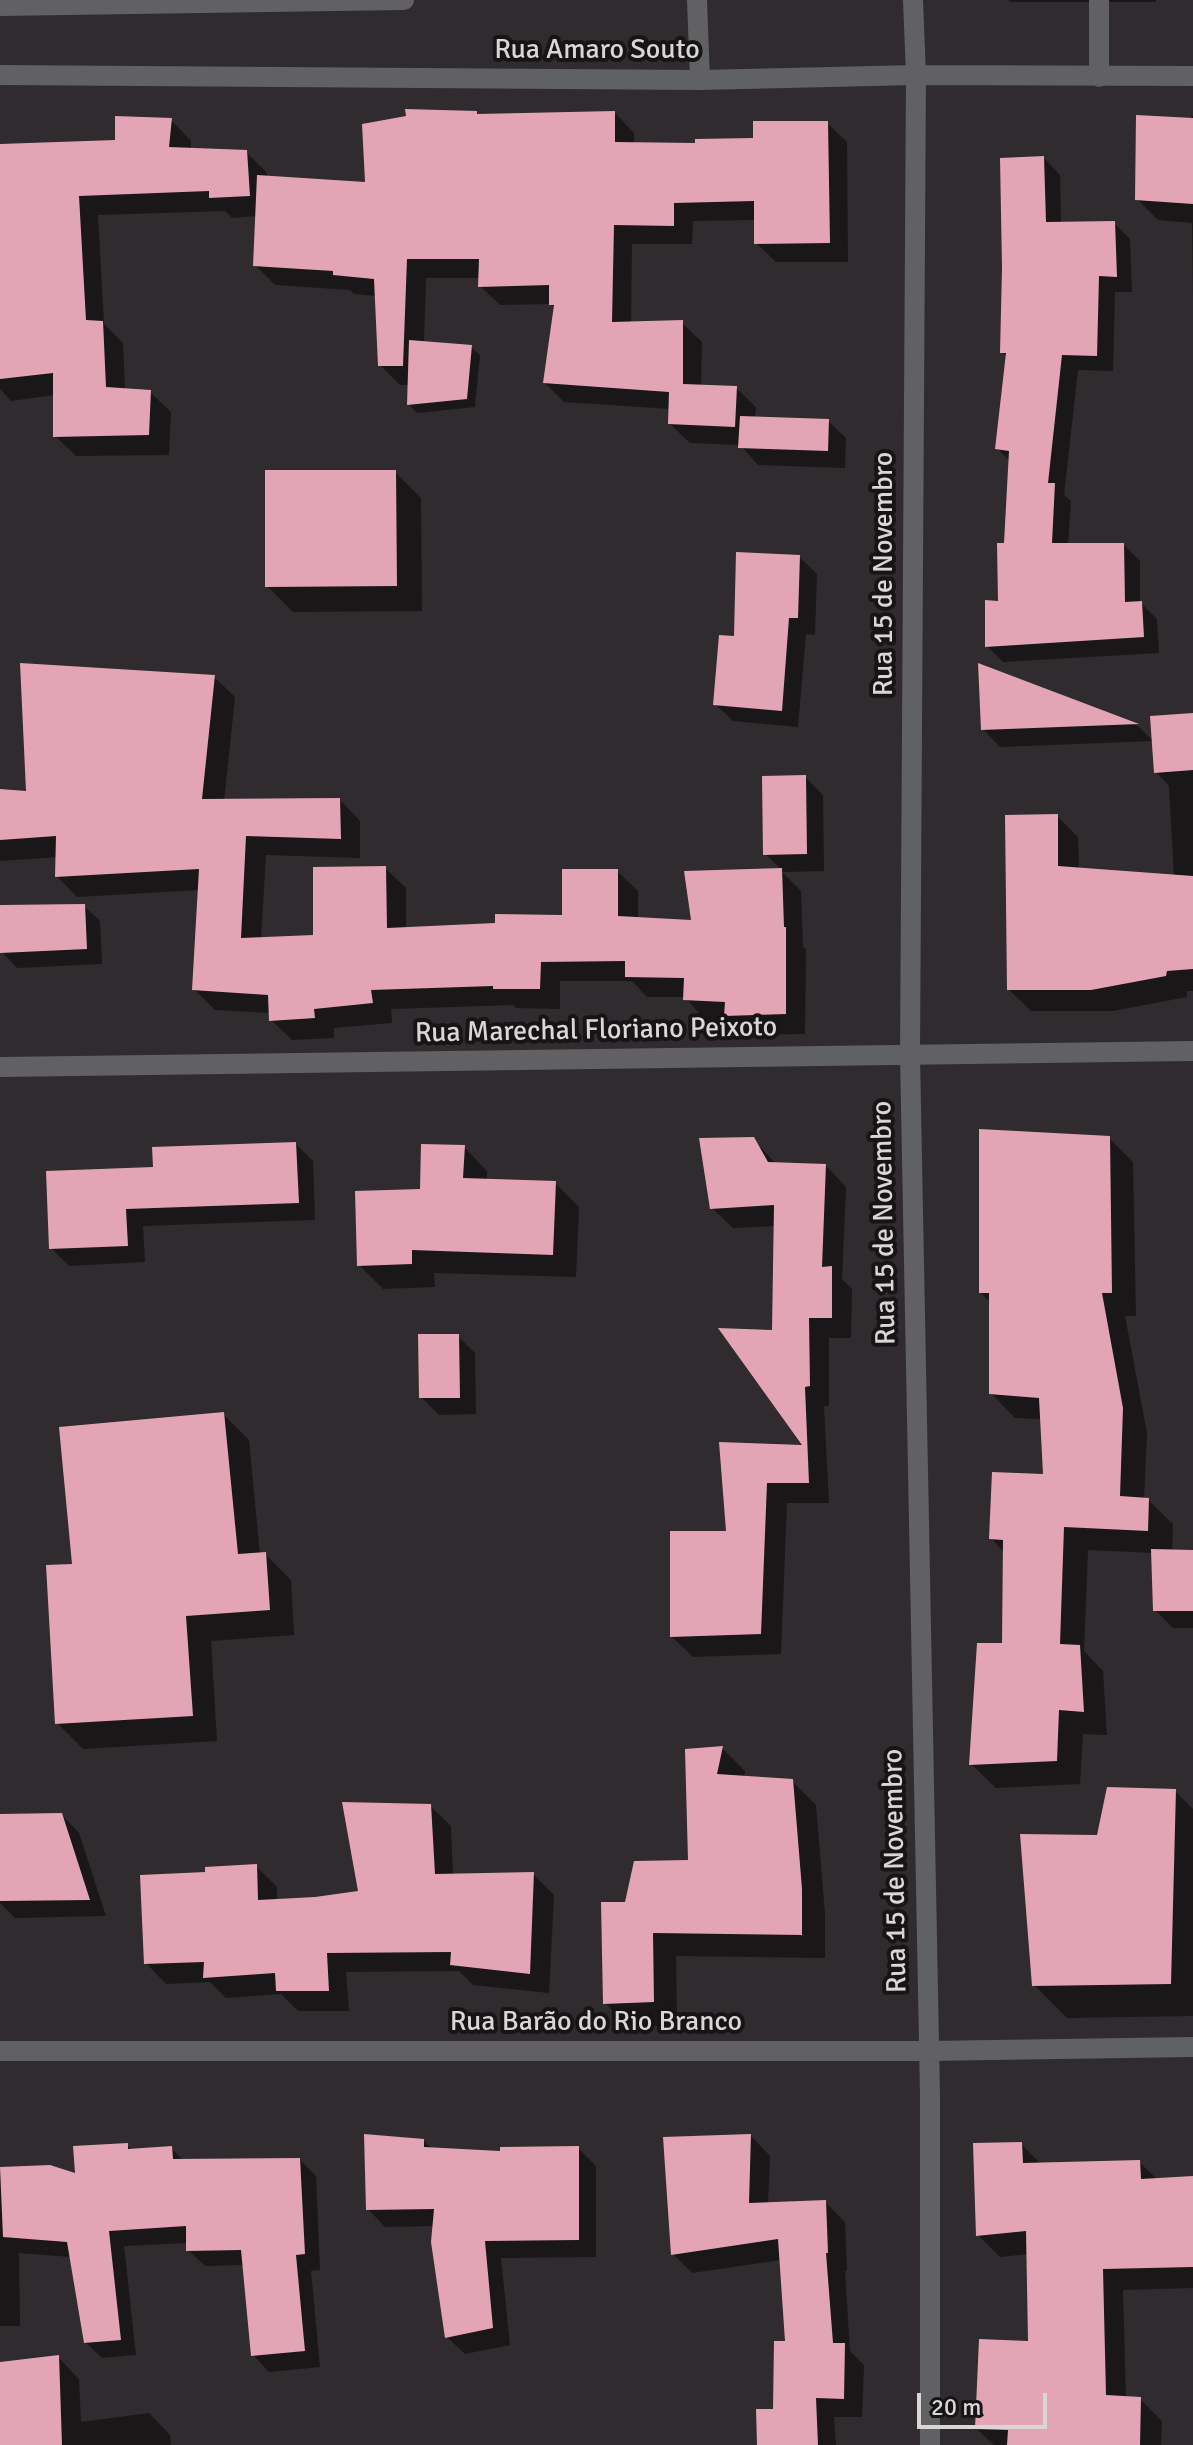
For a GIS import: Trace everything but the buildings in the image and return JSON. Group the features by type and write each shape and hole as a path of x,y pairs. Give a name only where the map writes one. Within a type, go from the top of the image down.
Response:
{"street":[{"path":"0,6 404,0"},
{"path":"697,0 700,80"},
{"name":"Rua 15 de Novembro","path":"913,0 916,75 910,1055 930,2095 930,2445"},
{"path":"1099,0 1099,77"},
{"name":"Rua Amaro Souto","path":"0,75 700,80 916,75 1193,76"},
{"name":"Rua Marechal Floriano Peixoto","path":"0,1067 1193,1051"},
{"name":"Rua Barão do Rio Branco","path":"0,2051 927,2051 1193,2047"}]}
